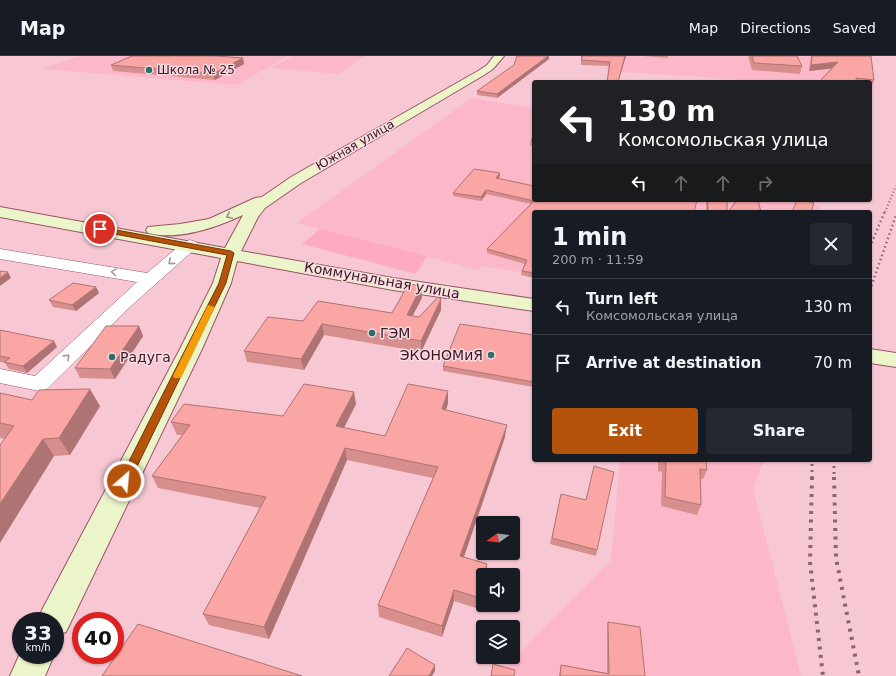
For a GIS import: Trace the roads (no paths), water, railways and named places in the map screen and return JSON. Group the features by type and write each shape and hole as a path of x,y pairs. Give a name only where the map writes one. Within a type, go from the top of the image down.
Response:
{"main road":[{"name":"Южная улица","path":"59,612 191,349 222,283 231,253 251,215 260,205 276,192 366,138 481,73 490,67 499,56"},
{"path":"0,212 115,232 180,229 213,223 229,217 276,192"},
{"name":"Коммунальная улица","path":"115,232 393,284 532,305"},
{"path":"872,356 896,360"},
{"path":"26,676 32,664"}],"street":[{"path":"0,376 39,384 124,302 190,245"},
{"path":"0,254 152,279"}],"railway":[{"path":"885,212 896,186"},
{"path":"872,242 885,211"},
{"path":"872,284 896,215"},
{"path":"812,462 812,477"},
{"path":"834,462 834,477"},
{"path":"812,477 810,562 823,676"},
{"path":"834,477 836,558 859,676"}],"place":[{"name":"Школа № 25","path":"149,70"},
{"name":"ГЭМ","path":"372,333"},
{"name":"ЭКОНОМиЯ","path":"491,355"},
{"name":"Радуга","path":"112,357"}]}
